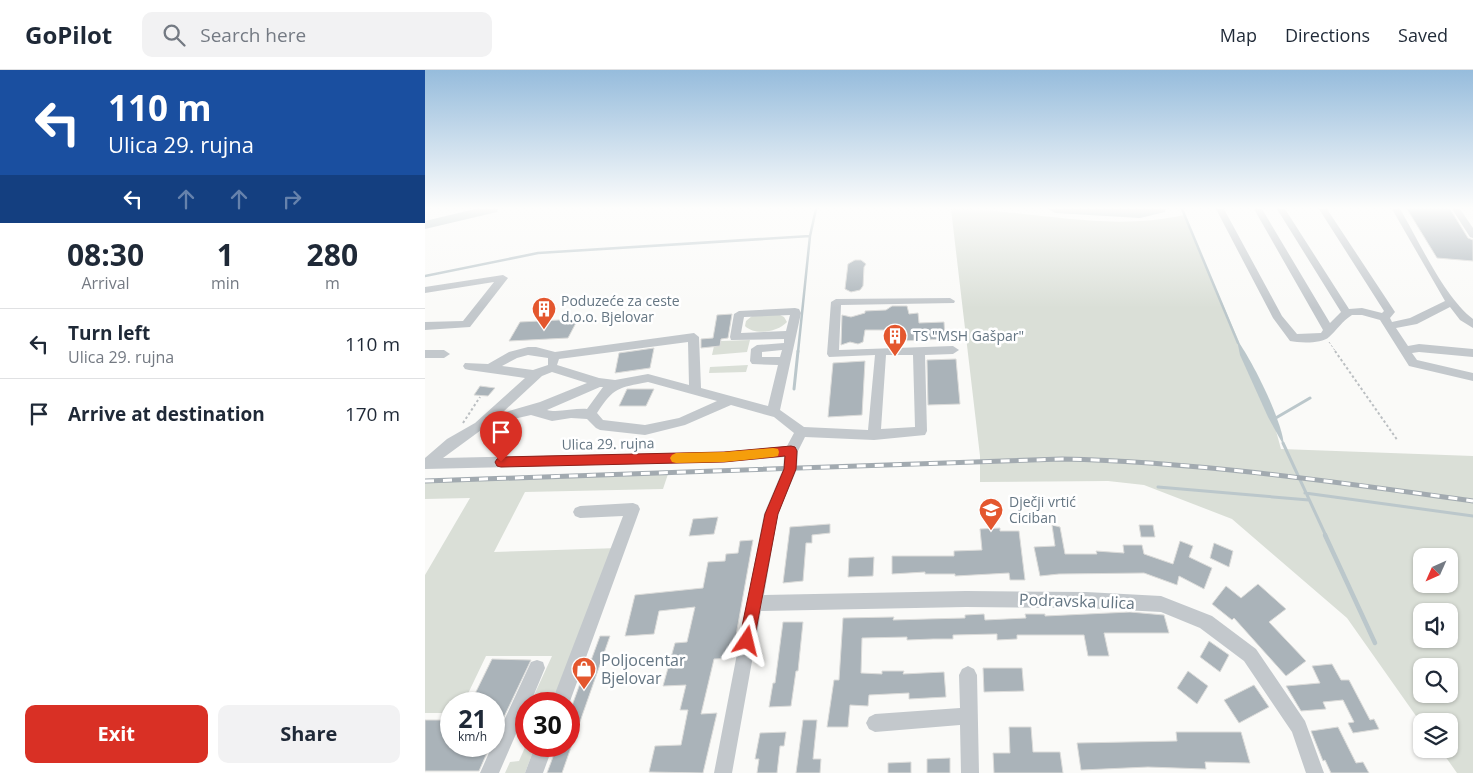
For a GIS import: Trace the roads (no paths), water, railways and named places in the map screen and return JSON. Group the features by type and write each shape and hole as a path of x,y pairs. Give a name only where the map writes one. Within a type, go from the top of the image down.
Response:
{"street":[{"path":"1237,242 1278,318 1294,338 1310,338 1327,333 1336,320 1346,312 1359,310 1387,322 1413,322 1451,302"},
{"path":"1276,242 1327,333"},
{"path":"1302,242 1346,312"},
{"path":"1344,242 1390,312 1387,322 1413,363 1473,377"},
{"path":"1415,242 1451,302 1465,320 1473,324"},
{"path":"425,290 503,278 466,324 425,326"},
{"path":"950,301 836,302 833,354 953,350"},
{"path":"773,412 796,313 795,311 739,314 735,337 789,341"},
{"path":"426,464 485,421 553,362 694,337 695,392"},
{"path":"785,361 757,361 757,349 789,341"},
{"path":"1405,352 1419,348 1473,353"},
{"path":"489,369 508,356 527,351 541,350 553,362 599,382 615,384 648,378 773,412 801,432 874,435 921,432 919,351"},
{"path":"874,435 881,351"},
{"path":"425,354 444,354"},
{"path":"469,366 536,375"},
{"path":"485,421 531,410 571,397 599,382"},
{"path":"590,414 604,392 615,384"},
{"path":"531,410 551,416 571,413 590,414 600,425 645,430 681,422 731,400"},
{"path":"723,773 771,514 790,469 791,451 801,432"},
{"name":"Ulica 29. rujna","path":"426,464 724,457 791,451"},
{"path":"564,692 633,509 580,512"},
{"name":"Podravska ulica","path":"753,603 966,599 1086,600 1161,604 1206,622 1250,655 1299,726 1315,773"},
{"path":"489,773 537,668"},
{"path":"968,675 970,773"},
{"path":"875,723 968,716"},
{"path":"534,773 540,757"}],"waterway":[{"path":"425,276 538,253 717,242"},
{"path":"798,352 809,242"},
{"path":"1196,242 1238,343"},
{"path":"794,389 798,351"},
{"path":"1274,419 1310,398"},
{"path":"1283,443 1306,493"},
{"path":"1158,487 1309,500"},
{"path":"1306,493 1473,516"},
{"path":"1306,493 1326,536"},
{"path":"1325,535 1375,643"}],"railway":[{"path":"425,481 1062,459 1165,464 1268,474 1473,501"}],"place":[{"name":"Poduzeće za ceste d.o.o. Bjelovar","path":"544,330"},
{"name":"TS \"MSH Gašpar\"","path":"895,357"},
{"name":"Dječji vrtić Ciciban","path":"991,531"},
{"name":"Poljocentar Bjelovar","path":"584,690"}]}
